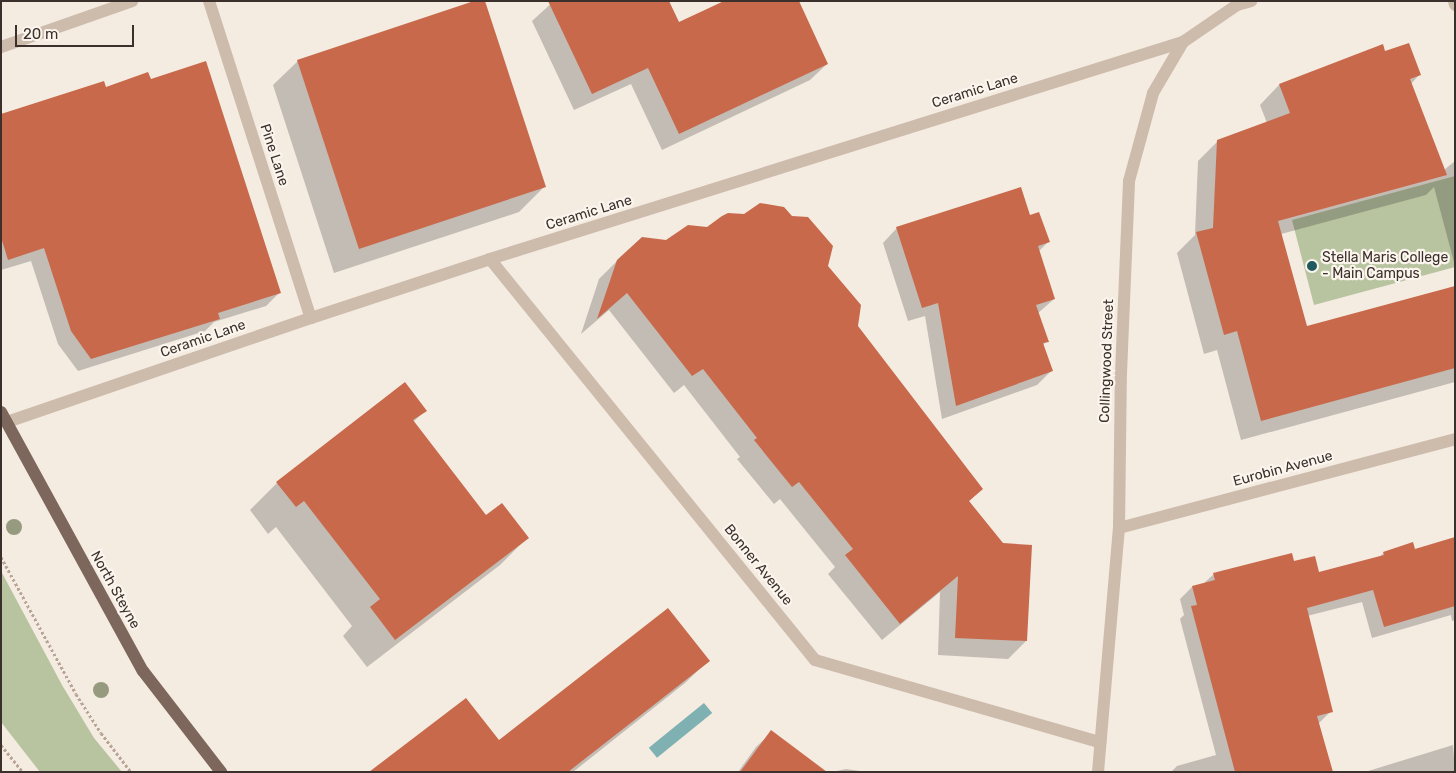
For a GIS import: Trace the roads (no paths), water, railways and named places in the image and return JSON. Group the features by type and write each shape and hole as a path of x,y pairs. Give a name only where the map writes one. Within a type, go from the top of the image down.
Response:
{"main road":[{"name":"North Steyne","path":"4,417 143,671 221,772"}],"street":[{"path":"1,47 132,1"},
{"name":"Pine Lane","path":"209,1 311,318"},
{"name":"Collingwood Street","path":"1098,772 1119,528 1121,373 1129,181 1153,93 1183,42 1237,5 1251,1"},
{"path":"1454,1 1455,5"},
{"name":"Ceramic Lane","path":"4,417 490,259 1183,42"},
{"name":"Bonner Avenue","path":"490,259 815,660 1100,742"},
{"name":"Eurobin Avenue","path":"1119,528 1455,439"}],"water":[{"path":"704,703 712,713 657,758 649,748"}],"place":[{"name":"Stella Maris College - Main Campus","path":"1312,266"}]}
